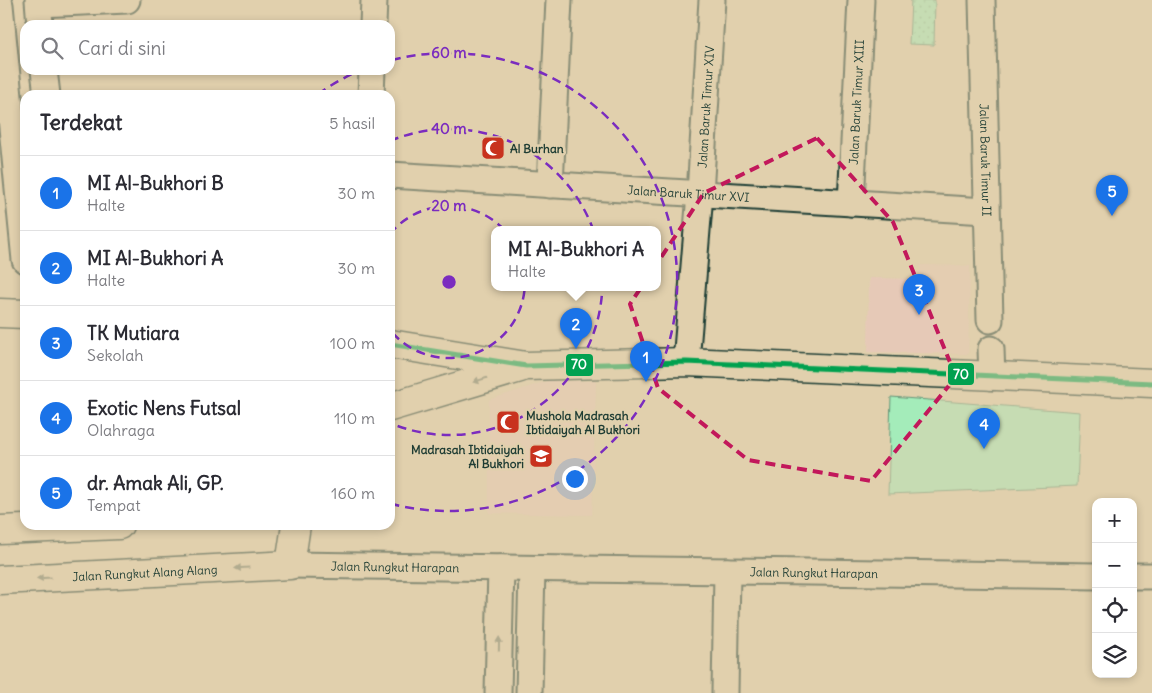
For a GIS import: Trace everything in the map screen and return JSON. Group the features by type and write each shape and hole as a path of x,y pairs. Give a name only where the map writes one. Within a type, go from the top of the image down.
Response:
{"street":[{"path":"39,10 128,0"},
{"path":"373,20 374,0"},
{"path":"550,185 559,0"},
{"name":"Jalan Baruk Timur XIV","path":"686,362 700,194 712,0"},
{"name":"Jalan Baruk Timur XIII","path":"851,203 861,0"},
{"name":"Jalan Baruk Timur II","path":"982,0 990,320"},
{"path":"0,5 20,209"},
{"path":"45,75 46,90"},
{"path":"371,90 372,75"},
{"name":"Jalan Baruk Timur XVI","path":"395,175 986,211"},
{"path":"0,314 20,314"},
{"path":"395,345 526,366 686,362 1152,383"},
{"path":"990,350 992,377"},
{"path":"395,406 526,366"},
{"path":"0,530 20,529"},
{"path":"290,565 295,530"},
{"name":"Jalan Rungkut Harapan","path":"290,565 1092,576"},
{"name":"Jalan Rungkut Alang Alang","path":"0,580 290,565"},
{"path":"498,693 501,568"},
{"path":"529,693 532,568"},
{"path":"726,693 727,571"},
{"path":"1137,576 1152,576"}],"highlighted area":[{"path":"817,138 893,222 956,377 871,481 748,460 658,388 630,304 704,193"}],"shaded area":[{"path":"920,265 970,266 968,354 868,352 869,278 920,279"},
{"name":"Madrasah Ibtidaiyah Al Bukhori","path":"548,381 596,381 592,515 489,513 489,400"}],"green space":[{"path":"911,0 935,0 934,45 909,44"},
{"path":"891,397 1080,412 1077,486 888,494"}],"transit line":[{"name":"70","path":"395,345 526,366 686,362 1152,383"}],"place":[{"name":"Al Burhan","path":"493,148"},
{"name":"dr. Amak Ali, GP.","path":"1112,216"},
{"name":"TK Mutiara","path":"919,315"},
{"name":"MI Al-Bukhori A","path":"576,349"},
{"name":"MI Al-Bukhori B","path":"646,382"},
{"name":"Mushola Madrasah Ibtidaiyah Al Bukhori","path":"508,422"},
{"name":"Exotic Nens Futsal","path":"984,449"},
{"name":"Madrasah Ibtidaiyah Al Bukhori","path":"541,456"}]}
